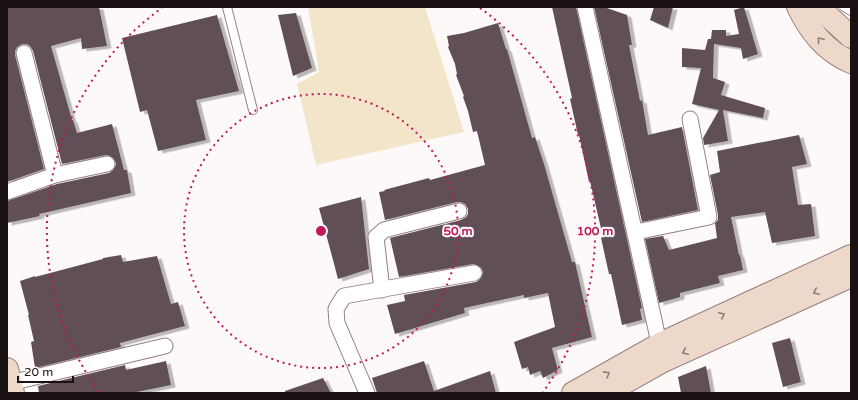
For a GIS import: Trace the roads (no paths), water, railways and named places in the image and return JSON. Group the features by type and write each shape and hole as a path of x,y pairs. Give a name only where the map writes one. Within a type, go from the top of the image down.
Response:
{"street":[{"path":"585,7 662,353"},
{"path":"798,7 806,23 822,44 842,58 851,62"},
{"path":"822,7 828,16 851,37"},
{"path":"24,53 55,175"},
{"path":"636,232 709,217 690,119"},
{"path":"7,192 55,175 107,164"},
{"path":"382,290 376,237 384,230 459,211"},
{"path":"606,393 662,353 851,256"},
{"path":"367,393 337,323 336,309 344,296 474,273"},
{"path":"573,393 662,353 851,276"},
{"path":"10,382 165,346"}],"lane":[{"path":"227,7 253,110"},
{"path":"844,7 851,11"}]}
